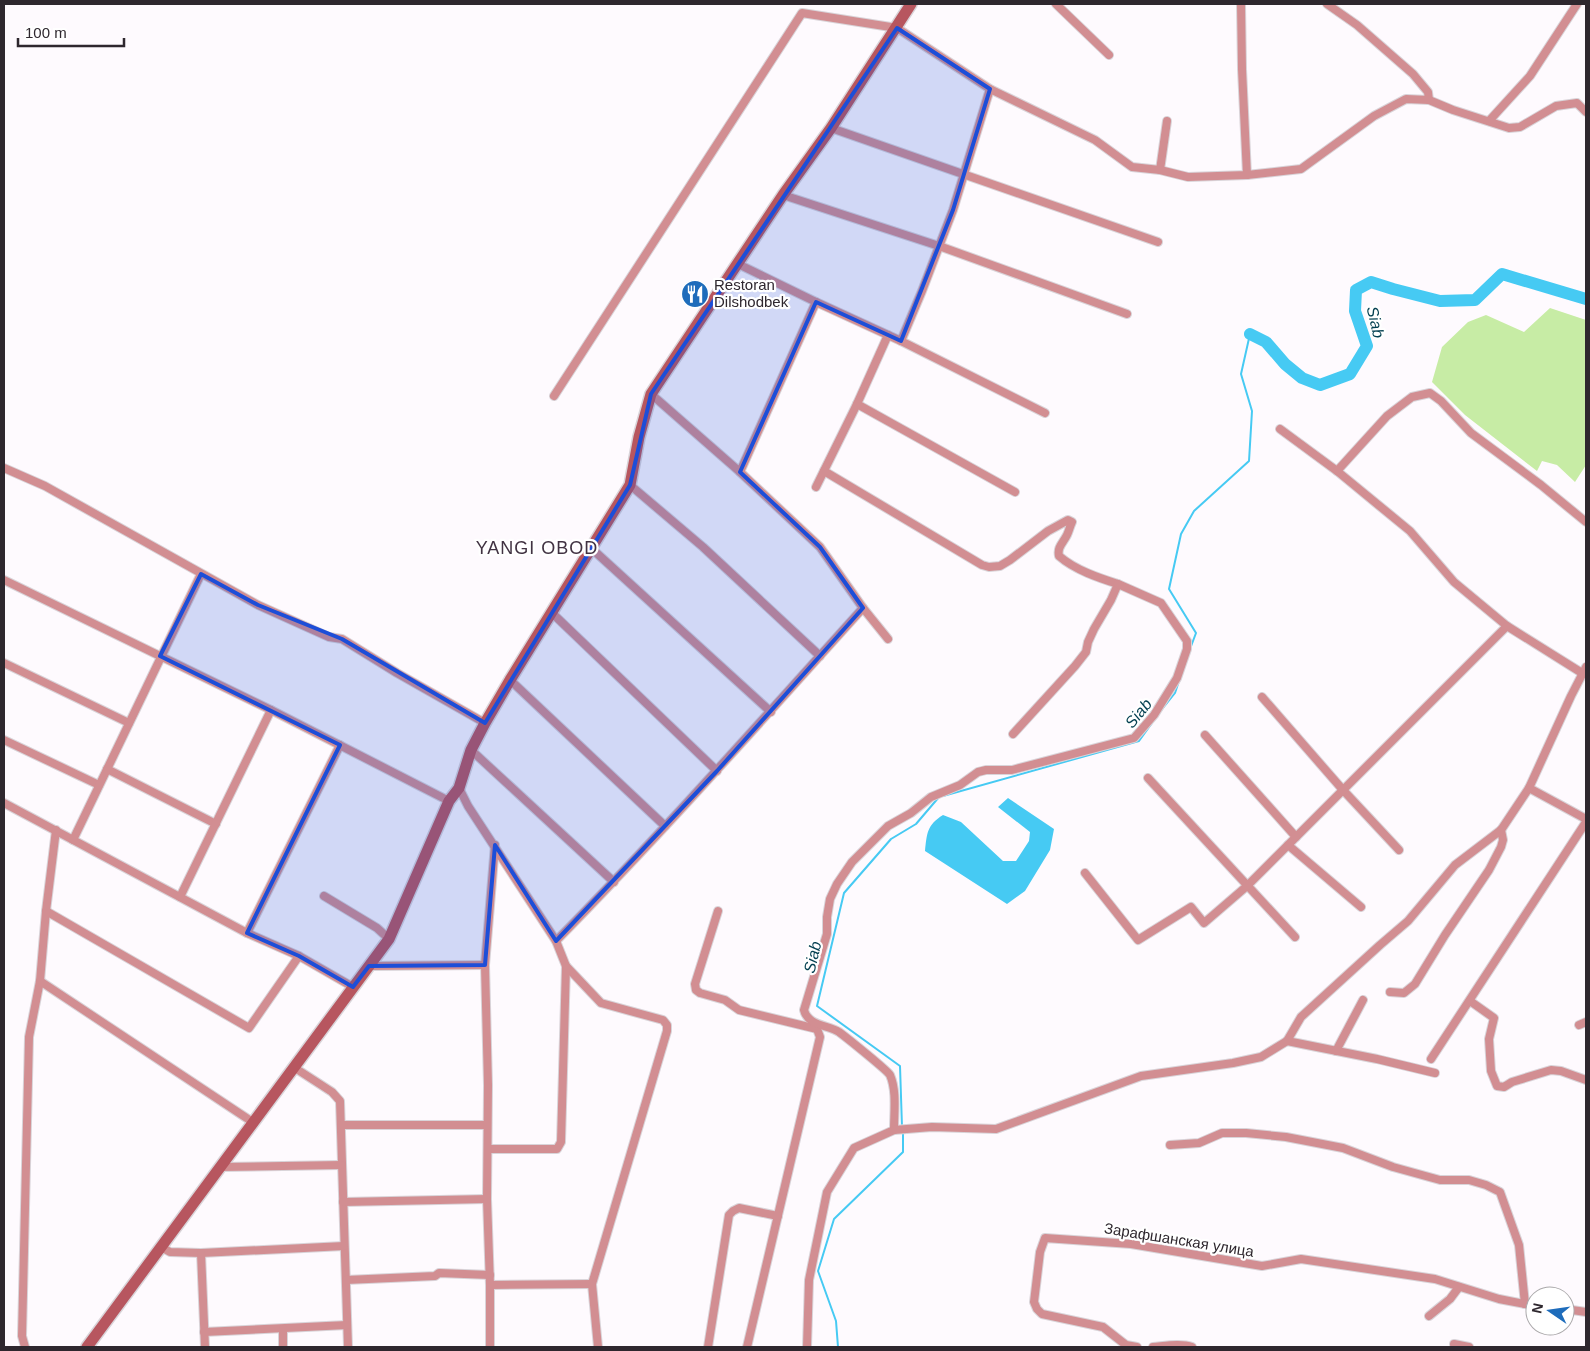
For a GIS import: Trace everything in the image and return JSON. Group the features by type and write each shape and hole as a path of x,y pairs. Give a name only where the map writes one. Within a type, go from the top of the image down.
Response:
{"street":[{"path":"87,1347 389,939 449,800 459,788 471,750 485,723 630,485 639,437 651,394 783,195 831,128 911,4"},
{"path":"1056,4 1110,55"},
{"path":"1241,4 1247,175"},
{"path":"1327,4 1357,25 1413,74 1428,92 1429,100"},
{"path":"1489,121 1530,76 1576,4"},
{"path":"554,396 802,13 897,28 990,89 1095,140 1132,167 1160,170 1188,177 1247,175 1302,169 1374,116 1406,99 1429,100 1453,110 1509,128 1520,127 1556,106 1586,100"},
{"path":"901,341 953,210 990,89"},
{"path":"1577,103 1586,112"},
{"path":"1160,170 1167,121"},
{"path":"831,128 1158,242"},
{"path":"783,195 939,246 1127,314"},
{"path":"738,264 901,341 1045,413"},
{"path":"740,472 816,302"},
{"path":"816,487 888,335"},
{"path":"1337,471 1387,416 1412,397 1430,393 1441,401 1471,433 1541,485 1586,522"},
{"path":"651,394 740,472 820,547 863,608 888,639"},
{"path":"856,404 1015,492"},
{"path":"806,1347 809,1280 827,1192 854,1148 894,1130 932,1127 996,1130 1141,1076 1262,1057 1287,1041 1301,1017 1380,944 1408,921 1455,865 1501,830 1529,788 1584,670 1506,626 1454,582 1410,531 1337,471 1280,429"},
{"path":"4,468 46,486 258,605 329,637 342,639 485,723"},
{"path":"806,1022 804,1010 827,934 830,899 837,884 852,862 888,826 911,813 932,797 960,785 978,772 986,770 1012,770 1134,738 1154,715 1177,678 1187,649 1187,641 1161,603 1105,580 1059,556 1060,544 1072,522 1068,520 1048,531 1000,566 989,567 824,471"},
{"path":"630,485 703,547 820,656"},
{"path":"591,548 771,712"},
{"path":"73,840 201,574"},
{"path":"4,580 271,710 449,800"},
{"path":"1013,734 1086,652 1094,629 1118,584"},
{"path":"556,941 718,771 863,608"},
{"path":"551,612 718,771"},
{"path":"1085,873 1138,940 1191,907 1204,923 1247,886 1506,626"},
{"path":"4,663 129,723"},
{"path":"510,680 665,826"},
{"path":"1262,697 1343,790 1400,850"},
{"path":"180,897 271,710"},
{"path":"1204,735 1296,837"},
{"path":"4,740 100,785"},
{"path":"247,933 340,745"},
{"path":"471,750 614,882"},
{"path":"107,769 216,824"},
{"path":"1148,778 1295,936"},
{"path":"459,788 468,806 556,941 566,966 601,1002 663,1020 667,1025 667,1031 592,1284 598,1347"},
{"path":"1431,1059 1586,821 1529,788"},
{"path":"4,803 247,933 299,956 353,987"},
{"path":"25,1347 22,1336 29,1037 40,981 56,830"},
{"path":"1390,992 1404,993 1415,984 1489,870 1501,847 1503,840 1501,830"},
{"path":"490,1347 485,965 495,845"},
{"path":"1288,845 1360,907"},
{"path":"324,896 377,928 389,939"},
{"path":"46,911 249,1028 299,956"},
{"path":"718,912 695,984 696,990 700,993 725,1000 739,1010 806,1022 817,1029 820,1037 747,1347"},
{"path":"369,966 485,965"},
{"path":"488,1149 557,1149 561,1142 566,966"},
{"path":"40,981 254,1123"},
{"path":"1336,1051 1363,1000"},
{"path":"1470,1001 1494,1018 1489,1039 1491,1070 1497,1086 1504,1087 1512,1082 1551,1070 1560,1071 1586,1080"},
{"path":"806,1022 811,1020 838,1031 889,1073 894,1087 894,1130"},
{"path":"1287,1041 1377,1058 1435,1074"},
{"path":"295,1068 338,1097 340,1101 348,1347"},
{"path":"340,1125 486,1125"},
{"path":"1170,1145 1199,1143 1222,1133 1286,1137 1343,1148 1393,1167 1440,1180 1469,1180 1486,1185 1500,1192 1519,1244 1525,1304"},
{"path":"221,1167 341,1165"},
{"path":"343,1202 487,1198"},
{"path":"708,1347 729,1215 739,1208 778,1216"},
{"name":"Зарафшанская улица","path":"1137,1347 1126,1345 1103,1327 1042,1314 1037,1309 1034,1302 1040,1252 1045,1238 1131,1244 1262,1266 1301,1259 1435,1279 1499,1299 1525,1304"},
{"path":"162,1247 170,1252 201,1253 344,1246"},
{"path":"201,1253 205,1347"},
{"path":"346,1280 434,1276 439,1273 490,1275"},
{"path":"490,1285 592,1284"},
{"path":"1429,1316 1450,1299 1459,1287"},
{"path":"204,1332 347,1325"},
{"path":"283,1329 283,1347"},
{"path":"1454,1344 1469,1347"},
{"path":"1153,1347 1192,1347"}],"highlighted area":[{"path":"897,28 990,89 953,210 901,341 816,302 740,472 820,547 863,608 717,771 556,941 495,845 485,965 369,966 353,987 299,956 247,933 340,745 160,656 201,574 258,605 342,639 485,723 630,485 651,394"}],"green space":[{"path":"1550,308 1586,320 1586,465 1575,482 1557,465 1542,461 1537,471 1465,415 1432,382 1442,347 1468,322 1486,315 1524,332"}],"water":[{"path":"1008,798 1054,829 1050,850 1025,891 1007,904 925,851 926,839 931,826 943,815 961,822 1003,861 1016,861 1029,841 1030,832 998,807"}],"waterway":[{"name":"Siab","path":"1250,334 1266,342 1285,364 1302,378 1320,385 1350,374 1367,346 1355,311 1356,290 1371,282 1440,301 1475,300 1502,274 1586,299"},
{"name":"Siab","path":"1190,649 1196,633 1169,589 1181,534 1194,511 1249,461 1252,411 1241,374 1250,334"},
{"name":"Siab","path":"1159,713 1175,693 1179,681"},
{"name":"Siab","path":"943,796 1139,741 1152,723"},
{"name":"Siab","path":"902,1127 900,1066 817,1006 844,893 891,839 916,824 939,797"},
{"name":"Siab","path":"838,1347 836,1321 818,1271 834,1219 903,1152 903,1131"}],"place":[{"name":"Restoran Dilshodbek","path":"695,294"}],"district":[{"name":"YANGI OBOD","path":"537,548"}]}
